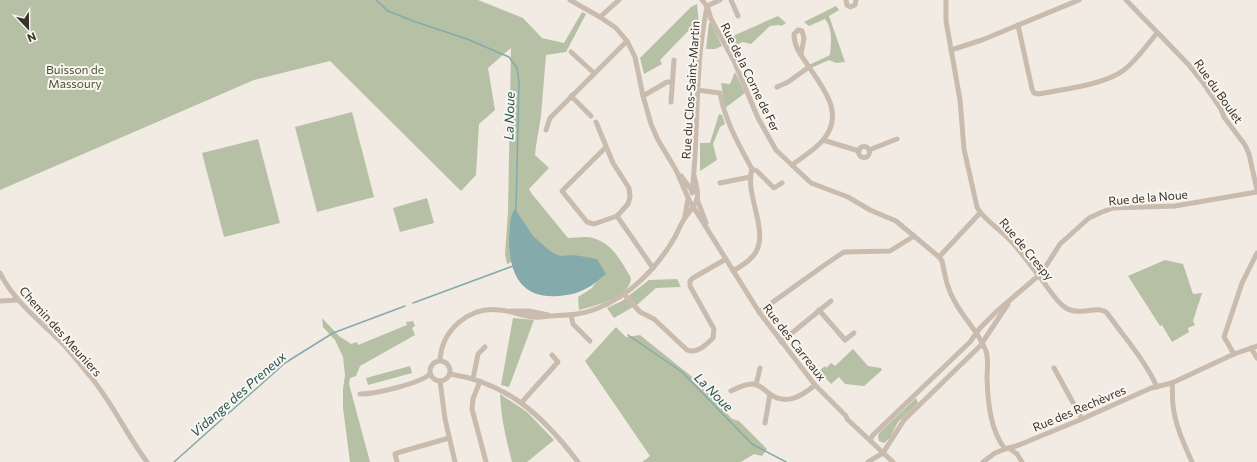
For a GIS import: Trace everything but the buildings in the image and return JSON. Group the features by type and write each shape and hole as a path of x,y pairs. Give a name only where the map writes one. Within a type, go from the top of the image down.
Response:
{"street":[{"name":"Rue des Carreaux","path":"570,0 616,28 627,40 635,57 643,96 651,124 658,140 693,198 697,213 759,312 815,385 846,416 847,419 893,462"},
{"path":"600,17 620,0"},
{"name":"Rue de la Corne de Fer","path":"702,0 707,6 711,19 736,66 758,118 776,150 810,183 848,197 870,210 896,221 939,257"},
{"path":"707,6 720,0"},
{"path":"731,0 738,16"},
{"path":"846,0 847,5 850,7 855,5 856,0"},
{"path":"946,0 946,21 960,100 964,149 980,213 939,257 942,261 950,294 955,304 977,333 987,357 988,400 998,440 1017,454 1022,462"},
{"path":"951,50 982,40 1064,3 1078,0"},
{"name":"Rue du Boulet","path":"1126,0 1188,64 1221,109 1224,117 1245,145 1249,154 1255,177 1256,192"},
{"name":"Rue du Clos-Saint-Martin","path":"440,360 441,351 448,335 456,325 466,317 479,311 493,309 509,311 536,318 571,315 595,310 617,299 638,283 653,268 668,249 688,214 693,198 697,90 704,20 707,6"},
{"path":"1018,25 1032,89 1034,93 1038,94 1097,82 1112,77 1124,70 1157,33"},
{"path":"546,130 550,118 627,40"},
{"path":"571,52 594,73"},
{"path":"792,165 823,140 830,129 833,117 831,103 801,55"},
{"path":"671,102 674,60"},
{"path":"777,87 788,82 809,67"},
{"path":"643,96 667,82 672,82"},
{"path":"697,90 720,93 722,107 730,127 752,169 774,188 782,183"},
{"path":"571,96 591,116"},
{"path":"596,122 613,163 629,188 630,200 626,208 617,216 600,223 590,223 562,191 606,147"},
{"path":"859,151 860,156 864,157 869,154 869,150 897,139"},
{"path":"823,140 859,151"},
{"path":"859,151 860,148 864,146 869,150"},
{"path":"733,271 753,256 760,244 760,231 753,201 750,177 752,169"},
{"name":"Rue des Carreaux","path":"676,170 684,180 708,230"},
{"path":"684,180 689,180 694,176"},
{"path":"720,183 750,177"},
{"name":"Rue de la Noue","path":"870,440 873,435 970,342 996,312 1038,276 1060,244 1089,218 1113,208 1175,206 1256,192"},
{"name":"Rue du Clos-Saint-Martin","path":"684,220 693,198"},
{"path":"688,214 692,212 697,213"},
{"name":"Rue de Crespy","path":"980,213 1007,237 1064,307 1077,312 1104,310 1126,340 1137,352 1157,387"},
{"path":"617,216 653,268"},
{"path":"759,312 844,252 890,251 914,236"},
{"path":"1234,354 1224,337 1242,283 1257,253"},
{"path":"624,294 640,312 654,319 687,350 691,352 697,351 713,338 714,329 690,286 690,281 726,259"},
{"name":"Chemin des Meuniers","path":"0,273 18,300 61,342 91,378 147,462"},
{"path":"0,301 18,300"},
{"path":"781,342 831,300"},
{"name":"Rue de la Noue","path":"883,453 904,420 982,342 1011,300"},
{"path":"820,310 846,340 854,333"},
{"path":"571,315 573,324 590,341"},
{"name":"Rue des Rechèvres","path":"983,462 996,453 1007,448 1082,419 1138,394 1172,383 1234,354 1257,346"},
{"path":"473,378 478,354 485,347"},
{"path":"1251,348 1257,358"},
{"path":"521,403 558,362 552,355"},
{"path":"440,360 448,364 450,367 450,374 446,379 440,381 434,379 430,374 430,368 436,361 440,360"},
{"path":"756,385 760,368"},
{"path":"1054,368 1082,419"},
{"path":"360,394 370,394 414,382 427,377 430,374"},
{"path":"450,374 473,378 503,391 521,403 535,413 566,446 578,462"},
{"path":"440,381 445,419 455,462"},
{"path":"480,381 473,399 472,408 486,462"},
{"path":"1172,383 1175,416 1184,444 1192,462"},
{"path":"731,391 742,386 752,384 763,387 770,394 780,399 790,400 803,394 815,385"},
{"path":"765,423 770,394"},
{"path":"397,462 395,454 397,453 449,438"},
{"path":"868,462 883,453"}],"green space":[{"name":"Buisson de Massoury","path":"0,0 478,0 523,18 542,38 564,43 582,12 586,14 566,52 546,55 541,116 535,155 549,168 529,189 568,238 590,237 606,244 620,259 631,278 629,285 625,291 610,300 579,310 578,297 592,288 601,274 516,260 507,264 505,254 508,212 511,48 488,68 495,110 479,124 476,175 461,191 330,61 254,80 0,190"},
{"path":"697,4 699,25 693,26 660,60 662,64 644,74 640,58 691,7"},
{"path":"836,6 839,10 829,16 845,62 836,63 829,60 811,68 809,65 830,55 830,32 828,23 825,19 809,26 804,22"},
{"path":"778,16 786,23 781,26 770,26 751,44 743,42 731,47 726,39"},
{"path":"709,23 711,23 722,46 715,49 706,49"},
{"path":"735,72 745,93 725,108 721,83 730,84"},
{"path":"352,112 374,197 317,212 295,127"},
{"path":"719,114 722,115 725,124 720,127 713,144 717,160 700,171 700,143 710,143"},
{"path":"258,139 280,223 224,237 202,153"},
{"path":"427,198 434,223 400,232 393,208"},
{"path":"1165,260 1183,264 1193,294 1202,293 1193,321 1195,325 1188,328 1189,332 1172,342 1128,276"},
{"path":"677,279 681,287 656,288 638,304 614,318 607,308 622,301 649,280"},
{"path":"322,318 339,336 351,344 357,342 358,345 407,325 406,322 413,321 415,326 412,328 415,335 360,366 356,376 350,378 349,384 370,462 350,462 343,408 345,375 343,357 335,340 323,327"},
{"path":"513,318 534,320 509,387 501,385"},
{"path":"616,327 626,337 640,335 696,380 732,419 739,421 767,449 762,456 754,454 741,462 642,462 650,456 585,361"},
{"path":"853,349 868,366 881,368 882,370 864,386 845,384 839,377 831,384 819,371 825,366 826,368 831,363 835,366"},
{"path":"410,366 412,373 368,385 366,378"},
{"path":"500,394 527,412 554,440 527,462 512,462 501,412"},
{"path":"916,398 918,403 898,422 890,438 884,443 879,441 879,433"}],"water":[{"path":"515,209 533,236 550,251 560,256 574,255 597,259 606,274 585,289 567,295 546,296 535,293 526,288 519,281 511,262 509,238 510,223"}],"waterway":[{"name":"La Noue","path":"376,0 388,11 467,39 509,57 517,68 519,81 516,210"},
{"name":"Vidange des Preneux","path":"413,303 513,266"},
{"name":"Vidange des Preneux","path":"174,462 285,363 333,333 405,306"},
{"name":"La Noue","path":"628,335 682,372 752,444 786,462"}]}
